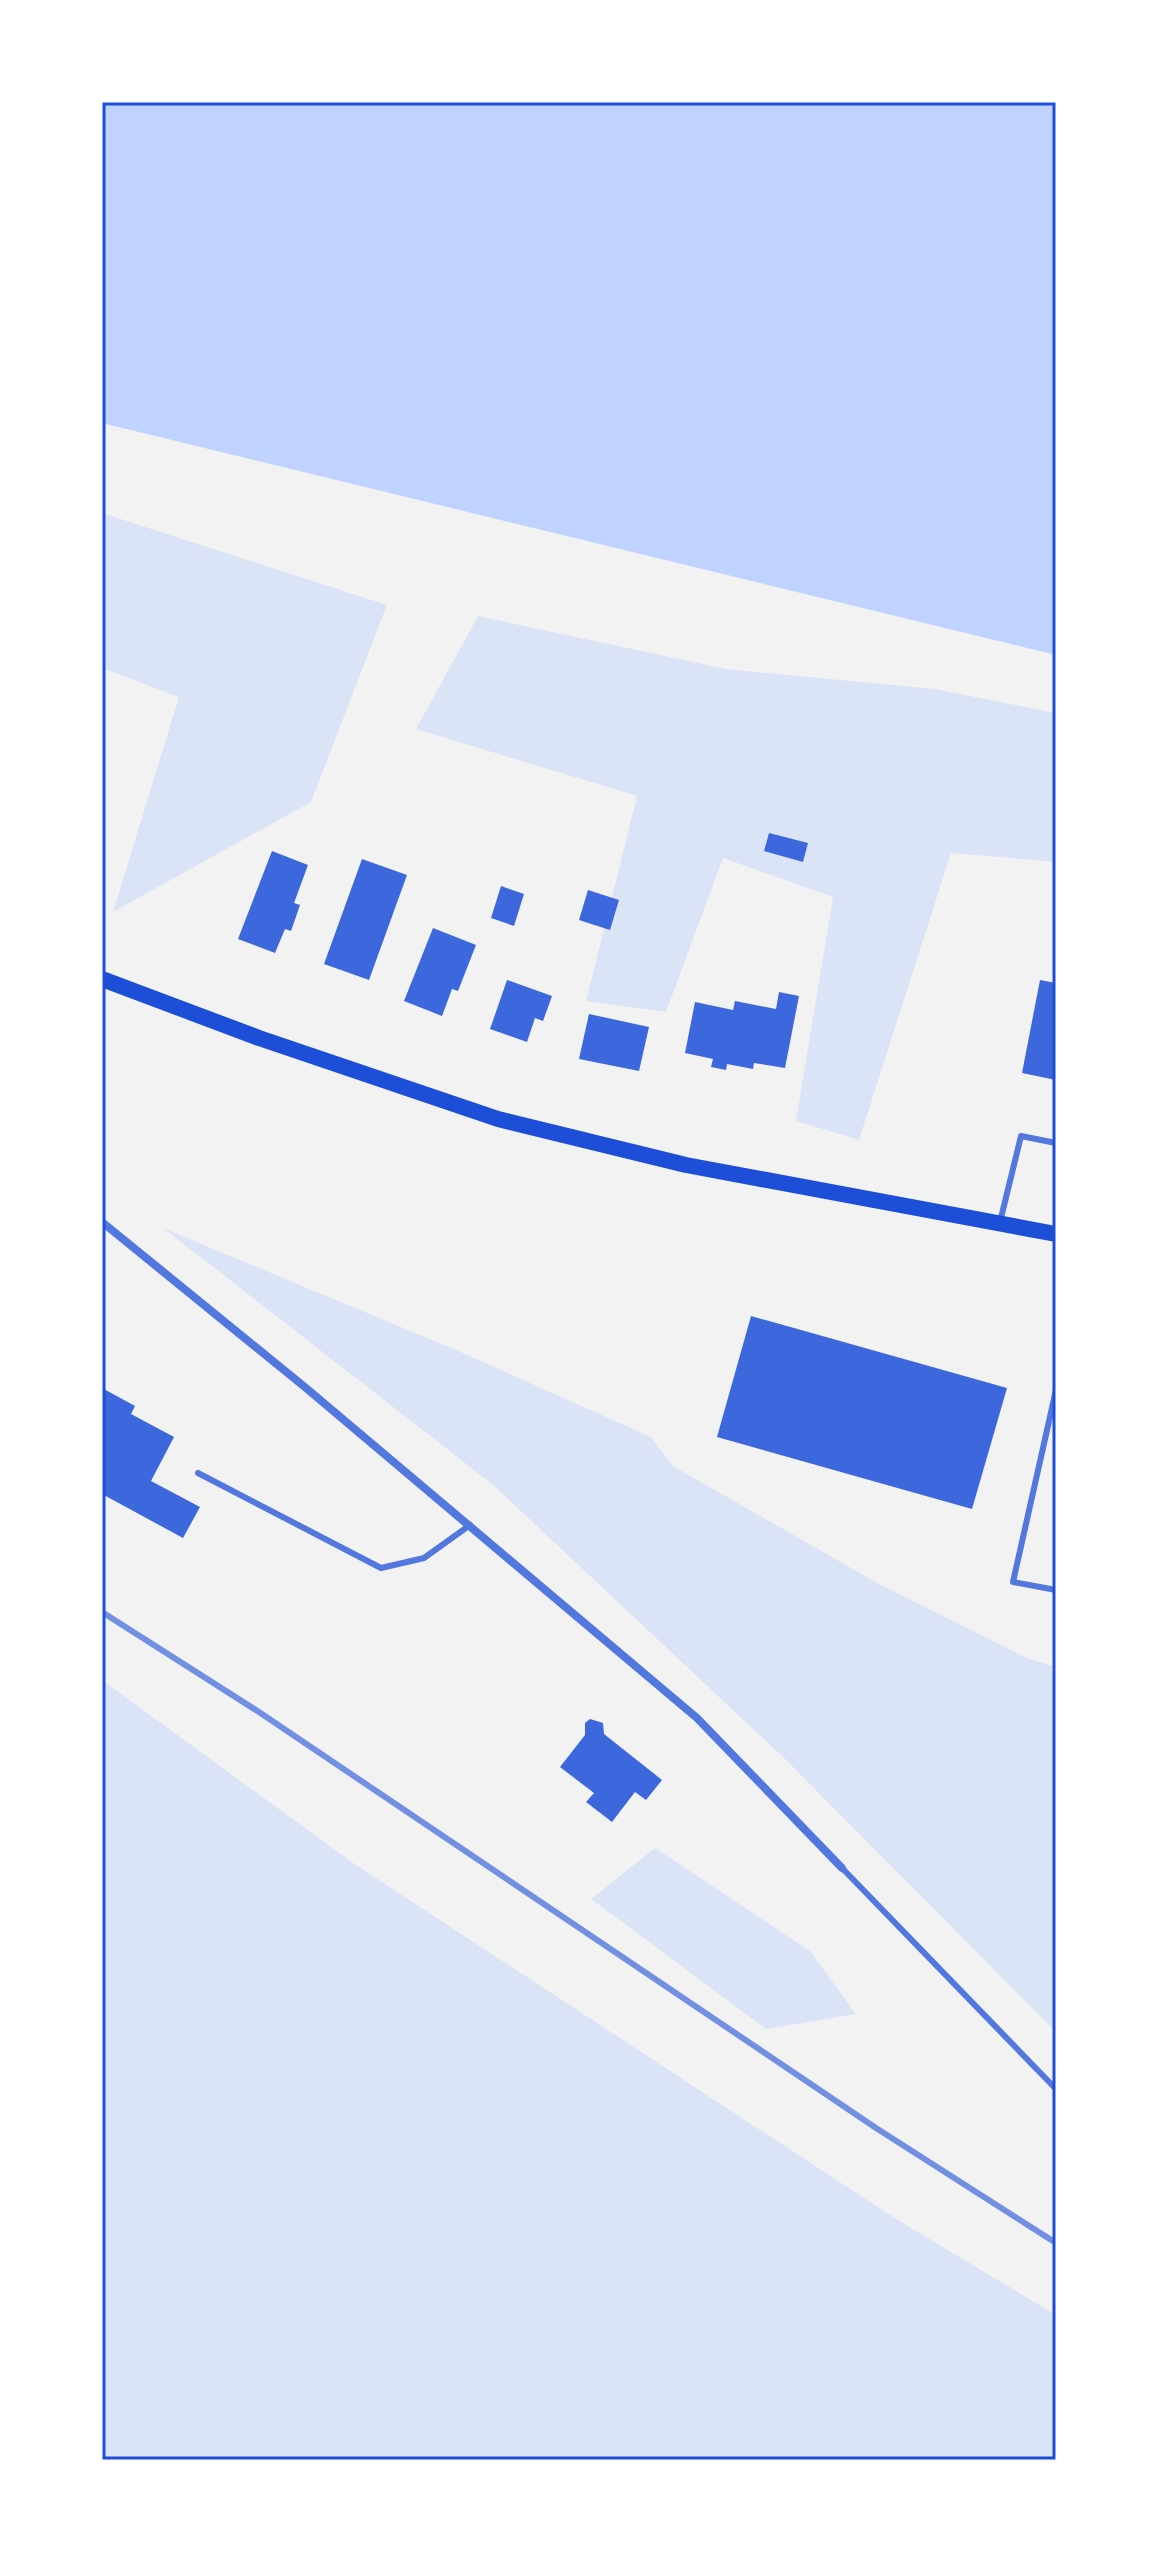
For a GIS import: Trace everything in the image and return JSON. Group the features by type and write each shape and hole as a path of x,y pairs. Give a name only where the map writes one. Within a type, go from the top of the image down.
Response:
{"main road":[{"path":"102,979 259,1038 498,1119 686,1165 1056,1234"}],"street":[{"path":"102,1222 306,1388 697,1718 842,1868"}],"lane":[{"path":"1000,1222 1021,1136 1056,1143"},
{"path":"1056,1390 1013,1582 1056,1590"},
{"path":"198,1473 381,1568 424,1558 470,1525"},
{"path":"842,1868 1056,2089"}],"shaded area":[{"path":"102,513 387,605 311,802 113,912 179,697 102,668"},
{"path":"478,616 726,669 935,689 1056,713 1056,862 951,853 859,1140 796,1121 833,897 723,858 666,1012 586,1001 637,796 416,729"},
{"path":"163,1228 456,1350 651,1437 673,1466 879,1584 1027,1658 1056,1667 1056,2032 783,1757 492,1484"},
{"path":"102,1680 353,1863 893,2217 1056,2315 1056,2460 102,2460"},
{"path":"655,1848 810,1951 856,2014 766,2029 591,1899"}],"water":[{"path":"102,102 1056,102 1056,655 102,423"}],"building":[{"path":"769,833 808,843 803,862 764,851"},
{"path":"272,851 308,865 294,903 300,905 291,931 285,929 275,953 238,939"},
{"path":"362,859 407,875 369,980 324,964"},
{"path":"501,886 524,894 514,926 491,918"},
{"path":"588,890 619,900 610,930 579,920"},
{"path":"433,928 476,945 458,991 452,989 442,1016 404,1001"},
{"path":"507,980 552,996 543,1021 535,1018 527,1042 490,1029"},
{"path":"1040,980 1056,983 1056,1080 1022,1073"},
{"path":"779,992 799,996 785,1068 754,1063 753,1069 727,1064 726,1070 711,1067 713,1059 685,1053 695,1002 733,1010 735,1001 776,1009"},
{"path":"589,1014 649,1027 639,1071 579,1059"},
{"path":"751,1316 1007,1388 972,1509 717,1437"},
{"path":"102,1388 135,1406 131,1414 174,1437 151,1481 200,1507 183,1538 102,1494"},
{"path":"590,1719 603,1723 604,1734 662,1780 646,1800 635,1792 612,1822 586,1802 594,1793 560,1767 585,1735 585,1723"}],"railway":[{"path":"102,1612 259,1712 876,2128 1056,2243"}]}
